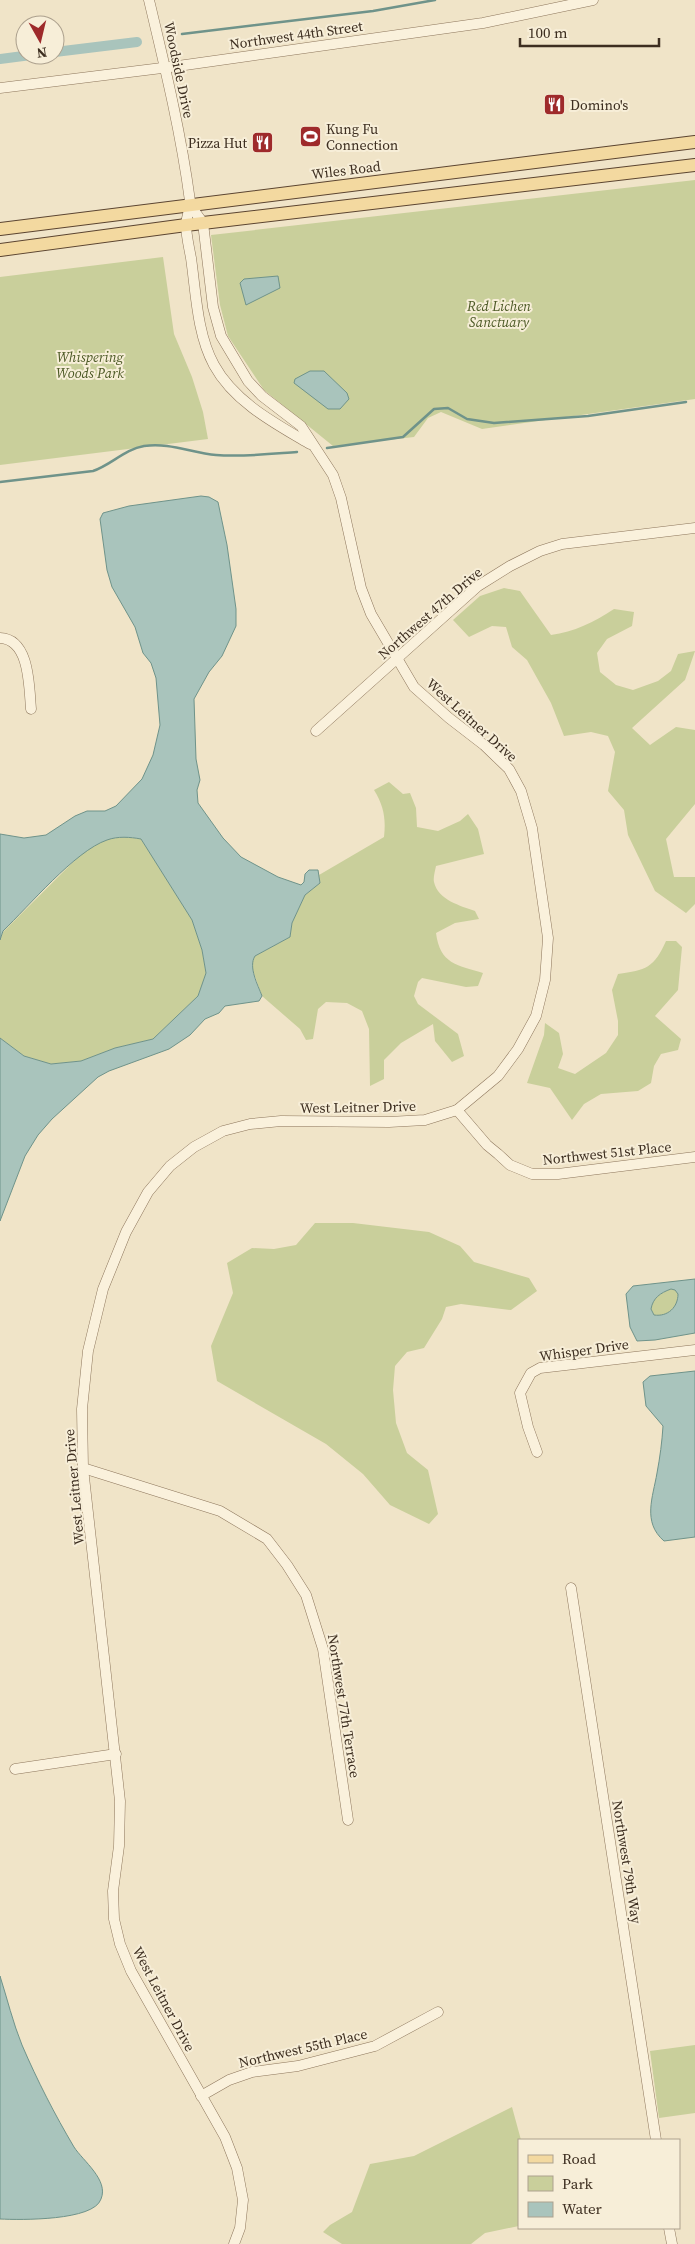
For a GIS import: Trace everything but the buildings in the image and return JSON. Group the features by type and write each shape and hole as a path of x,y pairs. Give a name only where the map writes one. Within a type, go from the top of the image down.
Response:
{"main road":[{"name":"Wiles Road","path":"0,229 695,142"},
{"path":"0,250 186,225 695,165"}],"street":[{"name":"Woodside Drive","path":"150,0 165,68 190,205 186,225"},
{"name":"Northwest 44th Street","path":"0,88 165,68 483,22 593,0"},
{"name":"Woodside Drive","path":"190,205 203,223"},
{"name":"West Leitner Drive","path":"203,223 214,307 221,336 248,381 262,396 301,426 333,475 341,498 361,588 370,614 414,687 449,718 484,745 509,769 521,791 532,828 548,938 545,980 536,1016 518,1049 498,1076 457,1110 425,1120 389,1122 281,1121 250,1124 222,1131 194,1147 170,1166 148,1192 126,1232 103,1289 88,1351 82,1409 83,1468 120,1801 114,1918 120,1944 131,1971 225,2137 238,2168 243,2200 240,2228 234,2244"},
{"name":"West Leitner Drive","path":"186,225 201,326 214,366 241,398 313,446"},
{"name":"Northwest 47th Drive","path":"316,730 478,586 510,566 540,551 562,544 695,528"},
{"path":"0,638 7,638 19,649 26,663 31,708"},
{"name":"Northwest 51st Place","path":"457,1110 487,1146 510,1165 532,1174 558,1174 695,1157"},
{"name":"Whisper Drive","path":"538,1452 528,1427 520,1393 531,1373 540,1368 695,1350"},
{"name":"Northwest 77th Terrace","path":"83,1468 220,1511 267,1539 287,1565 306,1594 323,1649 348,1820"},
{"name":"Northwest 79th Way","path":"571,1588 656,2139"},
{"path":"15,1769 116,1754"},
{"name":"Northwest 55th Place","path":"201,2096 229,2080 252,2072 298,2066 375,2046 438,2012"},
{"path":"669,2229 672,2244"}],"green space":[{"name":"Red Lichen Sanctuary","path":"695,180 695,399 482,429 441,412 428,418 414,437 333,446 264,390 228,336 220,305 211,235"},
{"name":"Whispering Woods Park","path":"163,257 174,334 192,377 203,412 208,439 0,465 0,277"},
{"path":"504,588 520,591 551,635 568,632 584,626 614,609 634,612 632,626 607,639 597,653 600,672 616,685 633,690 658,681 671,671 678,654 695,651 685,680 632,728 650,745 676,727 695,730 695,804 666,839 674,877 695,877 695,904 686,913 655,891 628,835 624,810 608,791 615,752 608,736 591,732 564,736 551,703 527,660 512,647 506,627 492,626 469,637 453,620 480,596"},
{"path":"389,782 403,794 410,793 416,808 417,827 438,831 460,821 468,814 478,829 484,854 436,866 434,880 436,888 445,898 475,911 479,919 455,923 436,933 441,951 451,962 483,973 478,986 466,987 422,978 418,982 414,996 418,1004 458,1034 464,1056 452,1062 435,1041 433,1024 401,1043 384,1060 384,1079 370,1086 369,1029 362,1011 347,1003 326,1002 318,1009 313,1039 306,1040 300,1029 262,996 252,968 252,961 255,956 290,937 292,923 305,895 320,883 319,875 384,837 385,824 383,813 374,790"},
{"path":"126,837 141,839 192,920 202,950 206,973 198,996 153,1039 115,1048 81,1061 51,1064 24,1056 0,1038 0,940 3,932 84,851 107,839"},
{"path":"666,941 676,941 682,947 678,990 655,1016 681,1039 678,1050 661,1054 654,1066 651,1083 638,1091 601,1094 584,1104 572,1120 550,1088 527,1083 544,1035 545,1023 559,1033 563,1054 558,1068 575,1074 606,1053 618,1035 618,1021 612,990 618,974 636,971 648,966 657,957"},
{"path":"315,1223 353,1223 429,1232 460,1246 474,1262 529,1278 537,1291 511,1310 461,1304 446,1307 442,1319 424,1348 407,1352 395,1366 393,1390 396,1423 407,1453 428,1470 438,1514 429,1524 390,1505 363,1474 326,1444 217,1381 211,1346 233,1293 227,1263 252,1248 274,1249 296,1245"},
{"path":"671,1289 676,1290 678,1294 674,1307 668,1313 654,1315 651,1309 655,1299 660,1294"},
{"path":"695,2045 695,2113 659,2118 650,2051"},
{"path":"512,2107 521,2139 518,2139 518,2226 485,2233 471,2244 342,2244 323,2232 330,2225 352,2212 370,2164 414,2156"}],"water":[{"path":"278,276 280,288 246,305 240,283 244,279"},
{"path":"310,371 324,371 347,393 349,399 340,409 328,409 294,383 295,379"},
{"path":"201,496 209,497 218,502 227,545 236,609 236,626 222,656 209,672 194,699 196,759 200,780 197,790 198,803 223,838 241,857 278,877 301,885 304,882 305,874 309,870 318,870 320,883 305,895 292,923 290,937 255,956 253,971 262,996 259,1001 225,1006 219,1013 205,1019 190,1035 169,1049 109,1071 98,1077 52,1119 38,1135 25,1156 0,1221 0,1038 24,1056 51,1064 81,1061 115,1048 153,1039 198,996 206,973 202,950 192,920 141,839 137,838 124,837 107,840 81,855 53,880 3,931 0,940 0,834 24,838 46,835 75,816 87,811 105,811 116,806 142,779 153,755 160,725 156,678 151,663 143,653 135,627 112,587 107,570 100,519 103,513 129,506"},
{"path":"695,1279 695,1333 637,1341 630,1327 626,1294 633,1286","holes":["671,1289 675,1290 678,1294 678,1299 674,1307 668,1313 654,1315 651,1309 655,1299 660,1294"]},
{"path":"695,1371 695,1537 664,1541 657,1534 651,1517 663,1426 646,1406 643,1382 650,1376"},
{"path":"0,1976 19,2037 40,2084 74,2147 94,2171 101,2185 103,2192 101,2199 95,2206 85,2212 55,2218 0,2219"}],"waterway":[{"path":"182,34 373,11 435,0"},
{"path":"65,51 137,42"},
{"path":"0,59 15,57"},
{"path":"327,448 403,437 434,409 448,408 467,419 494,423 588,416 686,402"},
{"path":"0,482 93,471 131,450 153,445 226,456 297,452"}],"place":[{"name":"Domino's","path":"554,105"},
{"name":"Kung Fu Connection","path":"310,137"},
{"name":"Pizza Hut","path":"263,143"}]}
